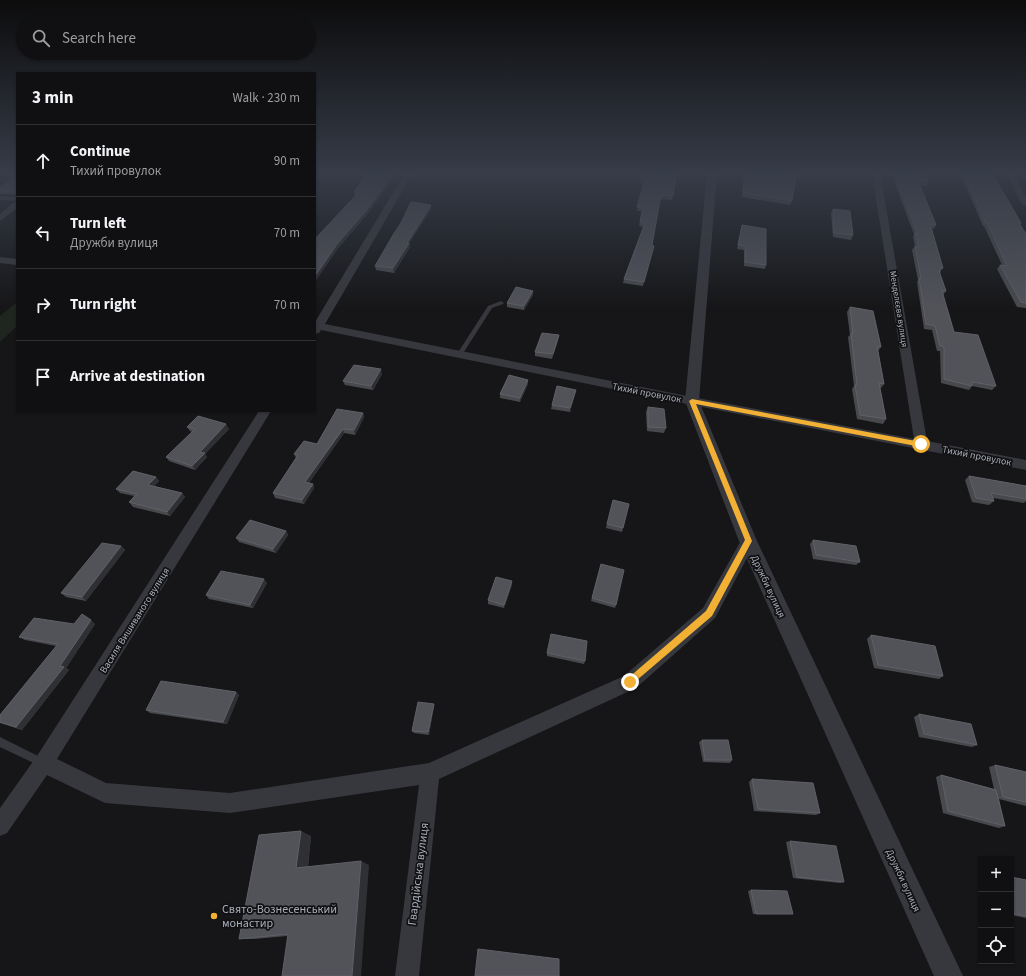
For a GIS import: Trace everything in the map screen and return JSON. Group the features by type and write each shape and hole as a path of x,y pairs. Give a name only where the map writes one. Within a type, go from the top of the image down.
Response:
{"street":[{"path":"316,327 381,219"},
{"name":"Дружби вулиця","path":"708,219 692,401 748,541 949,976"},
{"name":"Менделєєва вулиця","path":"884,219 921,444"},
{"path":"0,260 16,262"},
{"name":"Тихий провулок","path":"316,327 1026,465"},
{"name":"Василя Вишиваного вулиця","path":"0,826 44,764 264,412"},
{"path":"44,764 105,793 230,803 430,773 630,682 709,613 748,541"},
{"name":"Гвардійська вулиця","path":"407,976 430,773"}],"lane":[{"path":"460,354 490,307 501,303"},
{"path":"0,742 44,764"}],"shaded area":[{"path":"16,303 16,327 0,342 0,316"}],"building":[{"path":"334,219 359,219 337,244 316,275 316,238"},
{"path":"403,219 422,219 393,268 375,266 393,235"},
{"path":"641,219 657,219 652,245 654,246 644,282 624,279 645,223 640,222"},
{"path":"833,219 851,219 853,235 834,233"},
{"path":"912,219 933,219 936,225 930,224 943,268 939,271 946,291 942,291 954,332 978,335 996,386 972,382 972,386 944,379 944,347 940,346 935,326 926,324 919,278 921,279 915,246 919,247 915,233 918,234"},
{"path":"984,219 1018,219 1021,223 1019,223 1026,234 1026,303 1021,302 1000,265 1007,266 987,222 985,222"},
{"path":"742,225 766,229 766,265 745,262 746,246 738,245"},
{"path":"516,287 533,291 524,306 507,303"},
{"path":"850,307 873,311 881,347 877,346 884,384 879,383 886,419 860,415 855,385 857,385 851,333 853,334"},
{"path":"542,333 559,335 553,354 535,352"},
{"path":"354,365 381,369 371,386 343,381"},
{"path":"509,375 528,380 520,398 500,394"},
{"path":"557,386 576,390 570,408 552,405"},
{"path":"648,407 664,409 666,428 648,427"},
{"path":"337,409 363,413 354,430 343,429 305,482 313,484 302,500 273,493 298,455 294,454 304,441 317,444"},
{"path":"198,416 226,424 200,452 205,453 192,466 166,457 195,429 187,427"},
{"path":"133,471 156,477 148,485 182,493 167,512 129,502 137,494 116,489"},
{"path":"969,476 1026,486 1026,499 991,493 994,501 976,498"},
{"path":"613,500 629,504 623,528 607,524"},
{"path":"250,520 286,531 273,549 236,538"},
{"path":"813,540 856,546 860,562 816,555"},
{"path":"102,543 121,546 82,597 61,593"},
{"path":"601,564 624,570 616,605 592,598"},
{"path":"221,571 264,579 250,605 206,595"},
{"path":"496,577 512,581 504,605 488,600"},
{"path":"82,614 91,620 60,666 64,667 16,727 0,722 0,715 58,644 19,637 34,618 74,624"},
{"path":"551,634 587,641 585,661 547,653"},
{"path":"871,635 935,646 943,676 878,665"},
{"path":"161,681 236,692 223,722 146,710"},
{"path":"418,702 434,704 428,732 412,731"},
{"path":"919,714 971,724 977,745 924,734"},
{"path":"702,740 728,740 732,760 705,760"},
{"path":"995,765 1026,772 1026,802 1003,797"},
{"path":"941,775 996,790 1005,826 948,811"},
{"path":"752,779 813,783 820,813 758,809"},
{"path":"301,831 296,868 361,861 352,976 282,976 288,934 239,939 259,835"},
{"path":"790,841 836,846 844,882 797,877"},
{"path":"1014,878 1026,880 1026,916 1014,914"},
{"path":"751,890 787,891 793,914 756,914"},
{"path":"478,949 559,959 559,976 475,976"}],"place":[{"name":"Cвято-Вознесенський монастир","path":"214,916"}],"route":[{"path":"630,682 709,613 748,541 692,401 921,444"}]}
